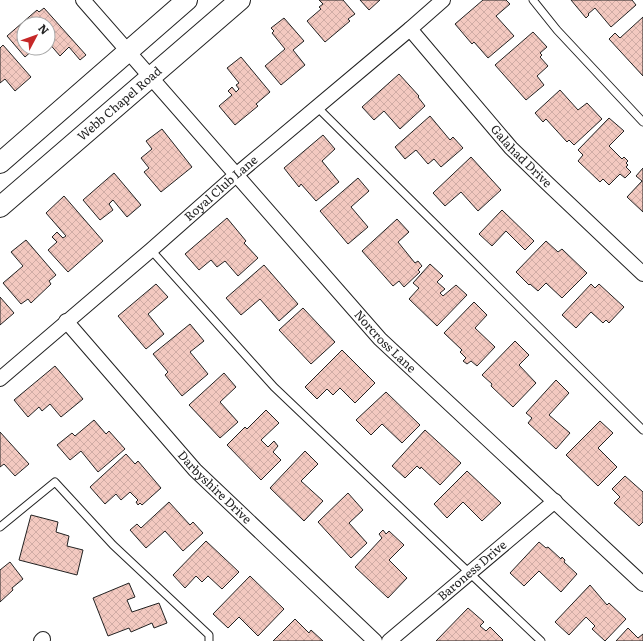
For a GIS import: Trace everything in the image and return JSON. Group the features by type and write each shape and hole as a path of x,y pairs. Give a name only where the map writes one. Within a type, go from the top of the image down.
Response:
{"main road":[{"path":"0,163 187,0"},
{"name":"Webb Chapel Road","path":"0,207 82,137 150,76 240,0"}],"street":[{"name":"Norcross Lane","path":"83,0 380,339 643,584"},
{"name":"Royal Club Lane","path":"0,378 151,250 236,175 443,0"},
{"name":"Galahad Drive","path":"410,29 511,148 552,189 643,274"},
{"name":"Darbyshire Drive","path":"66,321 195,470 375,641"},
{"name":"Baroness Drive","path":"389,641 555,501"}],"lane":[{"path":"533,0 557,30 643,122"},
{"path":"317,107 643,430"},
{"path":"151,250 274,386 541,641"},
{"path":"0,527 55,482 113,545 209,635 209,641"}],"building":[{"path":"319,0 343,0 355,14 348,19 350,21 325,42 307,21 321,9 319,7 323,4"},
{"path":"360,0 380,0 369,10"},
{"path":"483,0 506,0 510,4 496,16 514,36 488,58 474,42 472,44 455,24"},
{"path":"571,0 632,0 636,5 611,27 595,8 586,18"},
{"path":"44,8 51,16 30,16 37,10 39,12"},
{"path":"643,17 643,76 609,39 615,33 620,38"},
{"path":"284,18 304,41 293,50 305,65 281,85 265,66 285,49 272,33 274,31 271,28"},
{"path":"56,21 86,55 80,60 69,47 60,56 56,51"},
{"path":"16,28 16,46 7,36"},
{"path":"533,32 547,47 540,53 542,55 540,57 548,66 537,76 544,85 526,100 495,65"},
{"path":"3,45 31,77 15,91 5,79 0,83 0,48"},
{"path":"241,57 270,92 256,104 258,106 235,125 219,106 232,95 228,91 232,87 236,92 239,89 236,85 239,83 227,68"},
{"path":"399,74 419,96 418,97 425,106 400,129 384,111 374,120 362,107"},
{"path":"560,90 578,110 587,103 602,119 574,145 569,140 567,142 546,119 543,122 535,113"},
{"path":"430,116 450,140 453,137 463,148 441,167 434,159 428,164 416,150 405,159 395,147"},
{"path":"609,118 624,131 609,146 622,159 624,157 628,161 626,163 628,165 626,167 631,172 625,178 620,174 609,185 603,179 600,182 578,161 583,155 578,150"},
{"path":"162,129 192,167 161,192 144,172 149,168 141,158 152,149 146,141"},
{"path":"323,135 335,149 322,161 339,182 316,201 301,184 299,187 284,168"},
{"path":"471,157 501,190 478,211 461,192 445,206 433,193"},
{"path":"643,168 643,212 627,197 642,181 636,176"},
{"path":"114,173 141,205 127,217 113,200 109,204 113,210 100,220 83,200"},
{"path":"358,178 369,191 351,207 368,227 348,244 320,211"},
{"path":"64,196 103,241 68,272 48,250 57,242 52,237 57,232 63,238 66,236 46,213"},
{"path":"502,210 534,241 525,250 506,231 492,246 479,234"},
{"path":"227,218 246,241 244,243 258,258 238,276 225,261 217,267 211,260 199,270 185,254"},
{"path":"397,219 409,232 398,242 415,263 418,261 422,266 418,270 420,272 404,287 399,281 393,286 362,251"},
{"path":"26,240 56,275 49,281 51,284 31,303 28,299 21,304 3,283 23,266 11,252"},
{"path":"546,241 558,252 562,249 587,273 562,298 546,283 538,291 530,284 529,285 516,272"},
{"path":"430,264 443,276 437,282 445,289 440,293 443,296 456,285 467,295 437,326 409,299 419,288 413,283"},
{"path":"264,265 298,304 279,321 260,299 241,315 226,298"},
{"path":"156,284 168,297 148,314 164,334 146,349 118,316"},
{"path":"591,284 595,288 599,284 624,307 609,323 606,320 603,323 591,312 576,328 562,315"},
{"path":"0,297 14,313 0,325"},
{"path":"474,302 487,315 475,328 495,347 477,366 471,361 467,364 463,361 466,358 460,352 462,350 444,333"},
{"path":"303,308 335,342 311,364 279,330"},
{"path":"190,324 204,341 190,352 208,374 182,396 165,375 168,372 153,354"},
{"path":"515,341 529,355 519,365 536,383 513,407 482,375"},
{"path":"342,350 375,383 355,403 340,388 333,395 327,389 317,399 305,387"},
{"path":"55,366 83,399 61,417 50,404 42,411 39,407 28,417 14,400"},
{"path":"224,373 236,387 220,402 238,422 220,438 189,405"},
{"path":"556,380 569,393 549,415 570,433 556,449 528,423 532,418 526,413"},
{"path":"386,392 420,425 402,443 382,424 371,435 356,420"},
{"path":"266,410 279,423 261,440 268,447 274,441 278,446 273,452 281,460 261,480 227,445 245,427 247,429"},
{"path":"94,420 106,434 109,431 125,449 98,472 81,451 70,460 57,445 72,433 75,436"},
{"path":"600,421 613,433 598,448 617,467 598,486 566,455"},
{"path":"425,430 461,463 440,485 421,467 420,469 417,466 405,478 392,466"},
{"path":"0,432 29,464 15,476 4,464 0,467"},
{"path":"305,451 318,464 301,481 323,501 304,521 270,488"},
{"path":"126,454 135,464 138,461 161,488 142,505 140,503 138,505 136,502 138,500 130,492 121,500 116,494 105,504 90,487"},
{"path":"467,471 501,503 482,521 463,502 447,518 434,504"},
{"path":"625,476 643,492 643,522 639,526 614,503 620,497 612,489"},
{"path":"348,493 363,510 349,523 367,543 351,558 318,522"},
{"path":"169,502 190,525 193,522 203,533 183,551 165,531 146,548 130,530 137,524 141,528"},
{"path":"31,515 58,522 56,532 69,536 67,546 83,550 77,575 19,560"},
{"path":"383,530 386,534 389,531 404,545 389,560 407,578 388,598 355,567 382,538 379,534"},
{"path":"206,541 239,572 222,589 208,576 202,582 196,576 185,588 173,575"},
{"path":"539,542 546,548 548,547 561,559 562,557 565,560 564,562 577,574 561,592 539,571 524,586 510,573"},
{"path":"10,562 23,579 12,588 13,590 0,602 0,570"},
{"path":"250,576 284,609 258,636 239,617 228,628 213,614"},
{"path":"129,583 135,597 127,600 132,612 159,603 167,623 154,628 152,623 131,632 129,628 108,636 93,598"},
{"path":"590,585 607,605 609,603 626,619 605,641 592,629 595,626 586,617 569,635 555,622"},
{"path":"468,608 484,622 480,626 486,631 490,627 503,640 436,641"},
{"path":"295,619 309,633 311,630 323,641 273,641"},
{"path":"628,628 638,638 643,634 643,641 616,641"}]}
